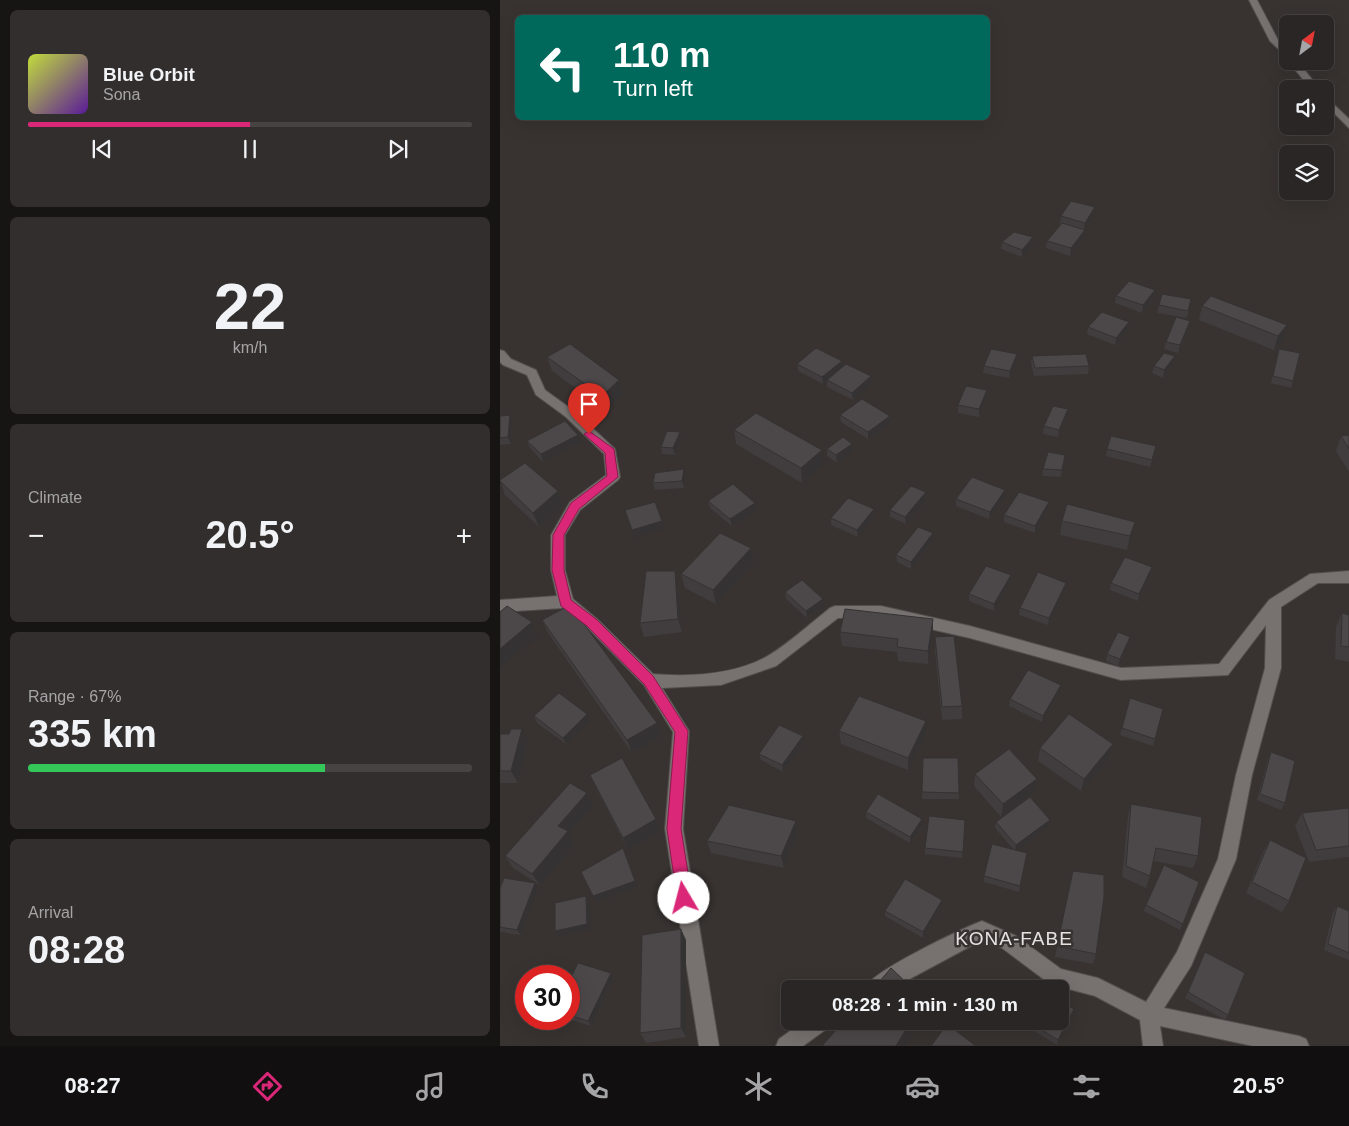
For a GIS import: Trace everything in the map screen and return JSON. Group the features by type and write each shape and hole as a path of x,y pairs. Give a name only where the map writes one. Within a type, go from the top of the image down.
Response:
{"street":[{"path":"1253,0 1274,40 1279,46"},
{"path":"1300,70 1308,80"},
{"path":"1334,109 1349,125"},
{"path":"500,354 507,362 532,373 540,392 570,414 610,452 613,477 575,506 558,535 558,570 566,602 592,622 649,680 681,731 674,829 709,1046"},
{"path":"649,680 674,682 721,679 771,662 836,612 890,614 970,632 1121,674 1223,670 1274,604 1315,578 1349,577"},
{"path":"500,606 566,602"},
{"path":"1153,1046 1149,1014 1184,959 1227,859 1244,775 1273,668 1274,604"},
{"path":"887,980 982,930 1009,942 1057,977 1098,987 1149,1014 1299,1046"},
{"path":"786,1046 808,1030"}],"building":[{"path":"1071,201 1095,207 1085,223 1061,216"},
{"path":"1062,223 1085,230 1071,248 1047,241"},
{"path":"1014,232 1033,237 1022,250 1002,242"},
{"path":"1129,281 1155,290 1143,305 1116,296"},
{"path":"1162,294 1191,299 1188,311 1159,305"},
{"path":"1211,296 1287,325 1278,336 1202,306"},
{"path":"1102,312 1129,322 1116,338 1088,327"},
{"path":"1176,317 1190,321 1180,345 1166,342"},
{"path":"570,344 619,380 602,396 547,357"},
{"path":"816,348 842,361 822,377 797,364"},
{"path":"991,349 1017,354 1010,371 984,366"},
{"path":"1279,349 1300,353 1293,381 1273,376"},
{"path":"1164,353 1175,356 1164,370 1154,366"},
{"path":"1086,354 1089,366 1035,368 1032,356"},
{"path":"846,364 871,376 852,393 827,380"},
{"path":"966,386 987,390 979,409 958,405"},
{"path":"862,399 890,416 868,432 840,415"},
{"path":"1053,406 1068,409 1059,430 1044,426"},
{"path":"756,413 822,450 801,468 734,430"},
{"path":"510,415 508,437 500,438 500,416"},
{"path":"565,421 578,435 541,454 527,441"},
{"path":"667,431 680,432 673,448 661,447"},
{"path":"1349,435 1349,449 1341,436"},
{"path":"1111,436 1156,446 1152,460 1107,449"},
{"path":"843,437 852,444 836,455 827,449"},
{"path":"1048,452 1065,455 1062,470 1043,469"},
{"path":"525,463 558,491 533,513 500,481"},
{"path":"684,469 682,481 653,483 655,473"},
{"path":"972,477 1005,490 990,512 956,499"},
{"path":"733,484 755,503 730,519 708,501"},
{"path":"911,486 926,492 905,517 890,510"},
{"path":"1019,492 1049,502 1035,526 1004,515"},
{"path":"848,498 874,509 857,530 831,518"},
{"path":"655,502 662,521 632,530 625,510"},
{"path":"1067,504 1135,522 1130,536 1062,521"},
{"path":"918,527 933,533 911,562 896,555"},
{"path":"720,533 751,548 713,590 681,574"},
{"path":"1125,557 1152,567 1139,594 1111,583"},
{"path":"986,566 1011,575 994,604 969,594"},
{"path":"646,571 675,571 678,619 640,623"},
{"path":"1038,572 1066,583 1049,618 1020,608"},
{"path":"802,580 823,599 806,611 785,592"},
{"path":"570,605 657,723 627,740 542,620"},
{"path":"507,606 532,622 500,649 500,612"},
{"path":"845,609 933,619 928,651 897,647 898,639 840,632"},
{"path":"1342,613 1349,615 1349,647 1341,646"},
{"path":"1118,632 1130,637 1120,659 1107,654"},
{"path":"954,636 962,706 942,707 935,637"},
{"path":"1028,670 1061,685 1043,716 1010,699"},
{"path":"559,693 587,714 563,738 534,716"},
{"path":"859,696 926,721 908,758 839,731"},
{"path":"1130,698 1163,709 1155,739 1122,728"},
{"path":"1069,714 1113,744 1084,779 1040,748"},
{"path":"779,725 803,736 782,765 759,754"},
{"path":"511,729 522,729 511,771 500,771 500,734 509,734"},
{"path":"1009,749 1037,779 1003,804 975,774"},
{"path":"1271,752 1295,761 1285,803 1260,794"},
{"path":"622,758 656,819 623,838 590,775"},
{"path":"923,758 958,758 959,793 922,792"},
{"path":"570,783 587,793 558,826 568,831 532,874 505,856"},
{"path":"878,794 922,819 910,837 866,812"},
{"path":"1030,797 1050,820 1016,845 996,822"},
{"path":"1131,804 1202,817 1198,856 1156,848 1150,876 1126,866"},
{"path":"729,805 796,821 781,856 707,841"},
{"path":"1349,808 1349,846 1316,850 1302,813"},
{"path":"929,816 965,820 963,852 925,848"},
{"path":"1270,840 1306,858 1289,901 1252,882"},
{"path":"992,844 1027,853 1020,886 984,876"},
{"path":"623,848 635,881 593,896 581,872"},
{"path":"1164,865 1199,882 1183,924 1146,905"},
{"path":"1073,871 1104,875 1104,897 1096,954 1057,946"},
{"path":"504,878 535,883 517,930 500,927 500,888"},
{"path":"905,879 942,900 923,932 885,911"},
{"path":"586,896 587,924 555,931 555,903"},
{"path":"1337,906 1349,911 1349,953 1328,944"},
{"path":"681,929 681,1028 640,1033 642,935"},
{"path":"1205,952 1245,973 1228,1015 1188,992"},
{"path":"578,963 611,973 588,1021 580,1018 580,965 577,965"},
{"path":"891,968 904,980 881,980"},
{"path":"1069,1006 1074,1009 1069,1019"},
{"path":"836,1030 906,1030 896,1046 822,1046"},
{"path":"943,1030 955,1030 976,1046 931,1046"},
{"path":"1042,1030 1063,1030 1058,1040"}],"district":[{"name":"KONA-FABE","path":"1014,938"}],"route":[{"path":"589,434 610,452 613,477 575,506 558,535 558,570 566,602 592,622 649,680 681,731 674,829 684,898"}]}
